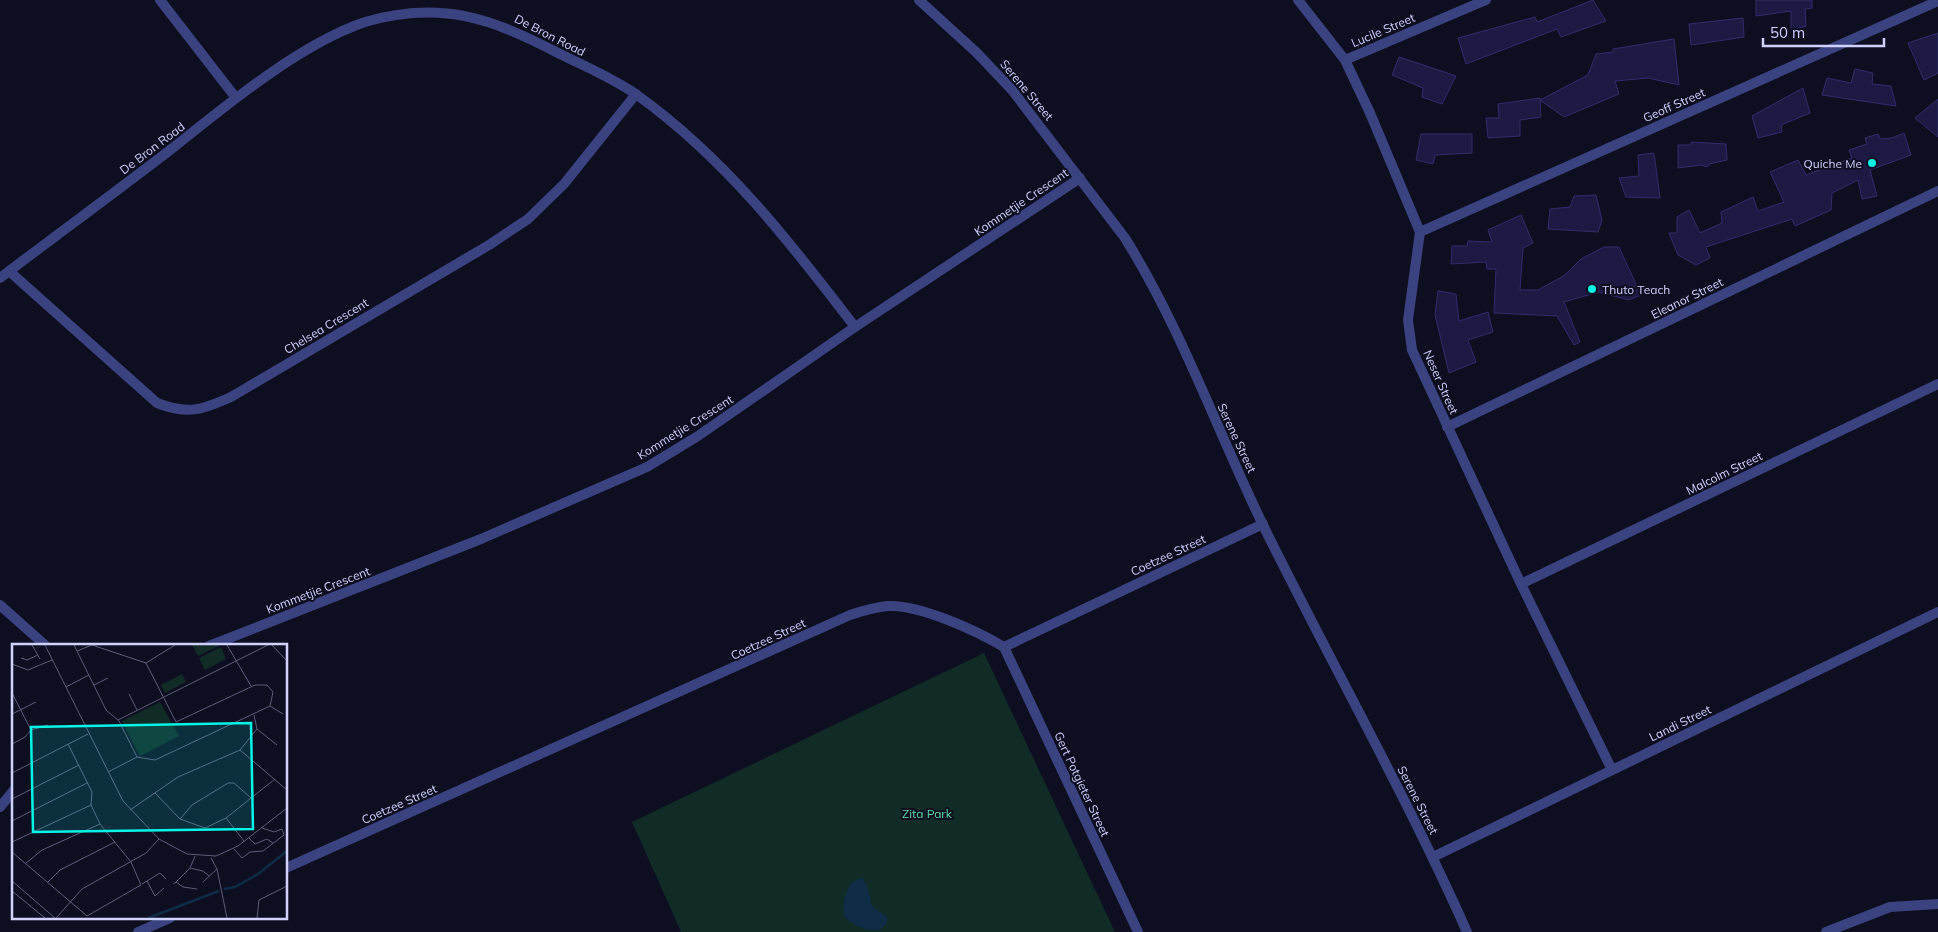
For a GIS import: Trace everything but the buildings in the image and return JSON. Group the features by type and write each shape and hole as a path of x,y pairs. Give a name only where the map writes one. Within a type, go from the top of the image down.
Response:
{"street":[{"path":"160,0 236,98"},
{"name":"Serene Street","path":"919,0 997,72 1042,126 1138,260 1160,301 1263,524 1433,857 1467,932"},
{"path":"1298,0 1345,60 1420,232"},
{"name":"Lucile Street","path":"1345,60 1486,0"},
{"name":"Geoff Street","path":"1420,232 1938,1"},
{"name":"De Bron Road","path":"0,278 236,98 335,35 365,22 417,10 458,13 509,27 636,94 685,134 739,184 791,243 855,327"},
{"name":"Chelsea Crescent","path":"9,271 157,403 187,411 207,408 231,397 489,245 528,219 564,184 636,94"},
{"name":"Kommetjie Crescent","path":"214,644 481,539 646,467 698,436 855,327 1080,178"},
{"name":"Eleanor Street","path":"1447,427 1938,191"},
{"name":"Neser Street","path":"1420,232 1408,320 1412,350 1521,584 1612,770"},
{"name":"Malcolm Street","path":"1521,584 1938,384"},
{"name":"Coetzee Street","path":"288,867 850,615 888,606 902,607 969,629 1004,647 1263,524"},
{"path":"0,604 44,644"},
{"name":"Landi Street","path":"1433,857 1938,612"},
{"name":"Gert Potgieter Street","path":"1004,647 1138,932"},
{"path":"0,807 12,792"},
{"path":"1826,932 1890,907 1938,904"},
{"path":"138,932 165,920"}],"green space":[{"name":"Zita Park","path":"984,653 1115,932 681,932 632,822"}],"water":[{"path":"862,878 867,885 872,906 887,917 887,923 880,930 860,928 844,916 846,893 852,883"}],"place":[{"name":"Quiche Me","path":"1872,163"},
{"name":"Thuto Teach","path":"1592,289"}]}
